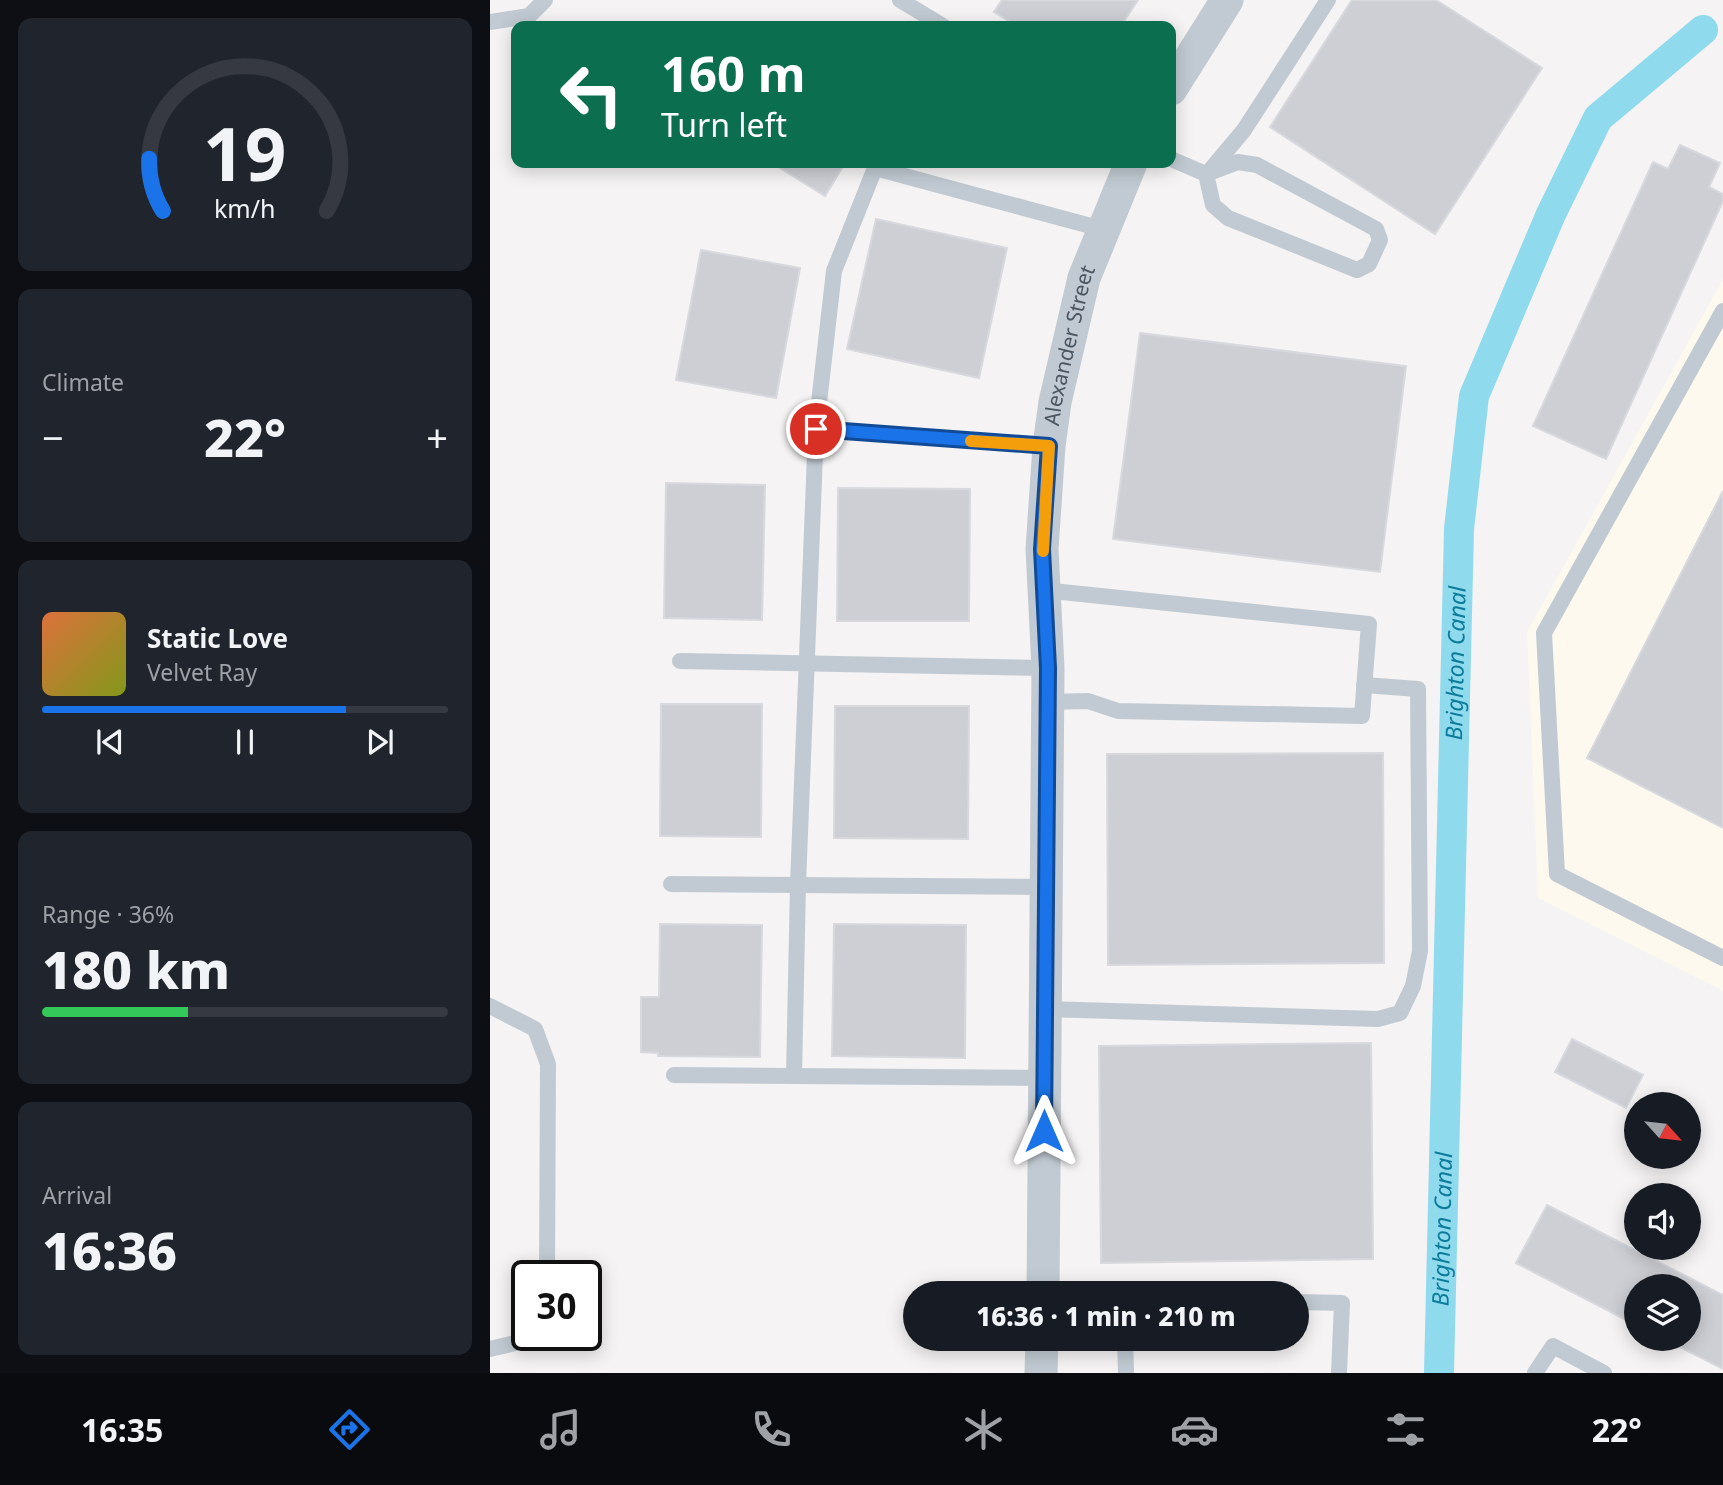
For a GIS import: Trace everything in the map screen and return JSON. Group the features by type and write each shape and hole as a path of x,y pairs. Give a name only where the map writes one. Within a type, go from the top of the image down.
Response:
{"street":[{"path":"1176,81 1227,0"},
{"name":"Alexander Street","path":"1043,1281 1048,668 1042,549 1049,446 1055,402 1084,278 1129,168"},
{"path":"1041,1373 1042,1351"}],"lane":[{"path":"490,22 529,16 545,0"},
{"path":"900,0 935,21"},
{"path":"1206,174 1244,130 1328,0"},
{"path":"1176,161 1206,174 1238,162 1258,166 1376,229 1380,240 1370,264 1357,270 1228,218 1213,205 1206,174"},
{"path":"794,1076 798,884 816,429 834,271 875,168 1102,229"},
{"path":"1723,311 1544,633 1557,874 1723,958"},
{"path":"816,429 1049,446"},
{"path":"1044,590 1369,624 1362,716 1118,711 1088,701 1048,702"},
{"path":"680,661 1048,668"},
{"path":"1045,1009 1378,1020 1400,1013 1413,986 1420,951 1418,689 1364,685"},
{"path":"671,884 1046,887"},
{"path":"490,1006 535,1029 548,1064 547,1260"},
{"path":"674,1075 1045,1077"},
{"path":"1309,1302 1342,1303 1339,1373"},
{"path":"490,1349 511,1344"},
{"path":"1535,1373 1553,1346 1604,1373"},
{"path":"1125,1351 1126,1373"}],"shaded area":[{"path":"1723,279 1723,991 1538,898 1527,632"}],"building":[{"path":"1002,0 1138,0 1124,21 1008,21 994,12"},
{"path":"1352,0 1436,0 1542,68 1435,234 1270,127"},
{"path":"1680,145 1720,163 1709,187 1723,194 1723,201 1606,459 1533,426 1653,162 1668,169"},
{"path":"780,168 842,168 825,196"},
{"path":"876,219 1007,248 979,378 847,349"},
{"path":"701,250 800,268 776,398 676,380"},
{"path":"1140,333 1406,366 1380,572 1113,539"},
{"path":"666,483 765,485 762,620 664,618"},
{"path":"838,488 970,489 969,621 837,621"},
{"path":"1723,491 1723,828 1587,758"},
{"path":"661,704 762,704 761,837 660,836"},
{"path":"835,706 969,706 968,839 834,838"},
{"path":"1383,753 1384,963 1108,965 1107,754"},
{"path":"660,924 762,925 760,1057 658,1056 658,1053 641,1052 641,997 659,997"},
{"path":"834,924 966,925 965,1058 832,1056"},
{"path":"1572,1039 1643,1075 1634,1092 1624,1092 1624,1107 1555,1072"},
{"path":"1371,1043 1373,1259 1101,1263 1099,1046"},
{"path":"1547,1205 1624,1244 1624,1260 1655,1260 1682,1274 1624,1274 1624,1319 1516,1263"},
{"path":"1701,1284 1723,1295 1723,1369 1688,1351 1701,1351"}],"waterway":[{"name":"Brighton Canal","path":"1439,1373 1459,529 1474,396 1551,214 1598,118 1703,30"}],"slow traffic":[{"path":"971,441 1049,446 1043,551"}],"route":[{"path":"816,429 1049,446 1042,549 1048,668 1044,1131"}]}
